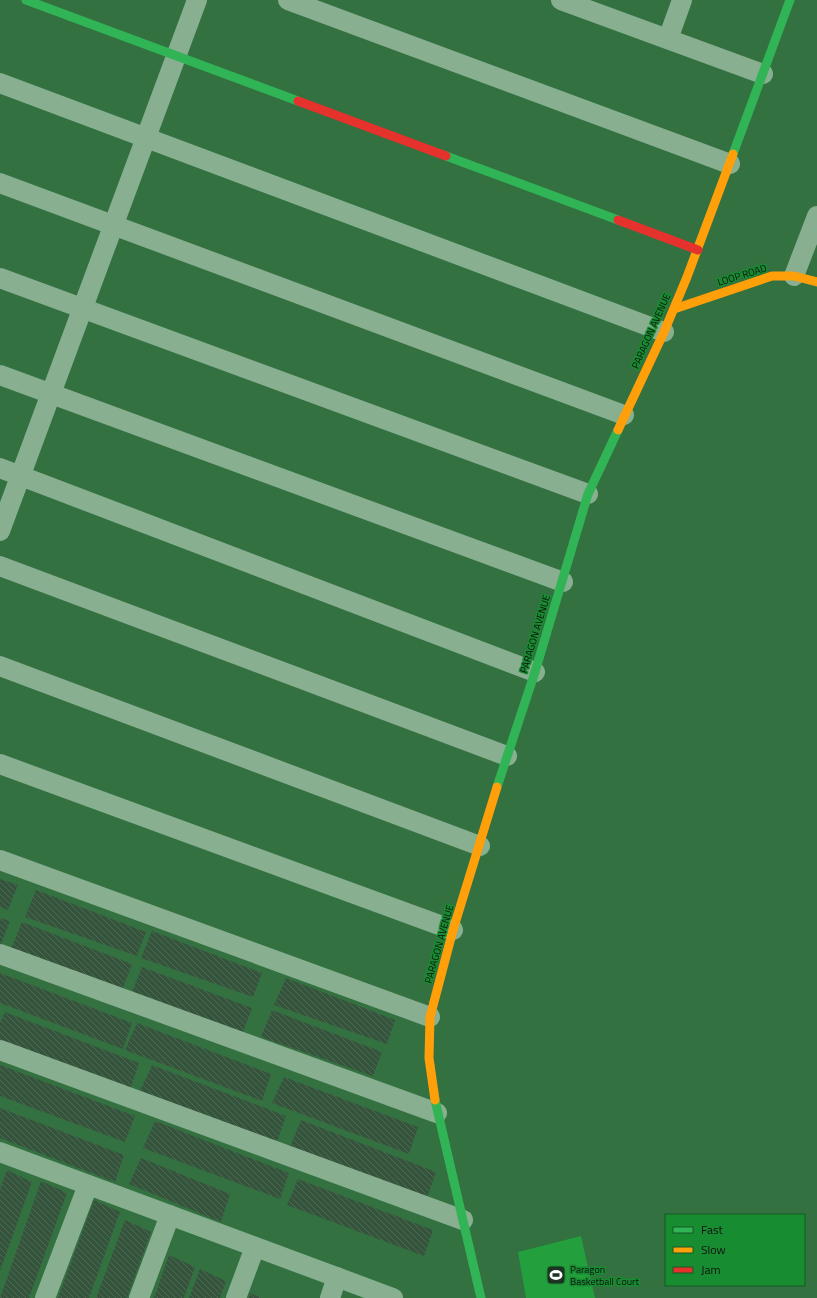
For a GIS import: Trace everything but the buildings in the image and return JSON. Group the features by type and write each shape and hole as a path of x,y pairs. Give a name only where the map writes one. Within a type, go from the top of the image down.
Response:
{"street":[{"path":"26,0 698,250"},
{"path":"0,531 197,0"},
{"path":"288,0 730,164"},
{"path":"561,0 585,4 668,39 762,74"},
{"path":"668,39 682,0"},
{"name":"PARAGON AVENUE","path":"481,1298 437,1113 429,1058 430,1018 453,930 480,846 506,756 536,672 588,494 674,309 698,250 790,0"},
{"path":"0,84 664,332"},
{"path":"0,183 624,415"},
{"path":"794,276 817,216"},
{"name":"LOOP ROAD","path":"674,309 762,278 783,275 794,276 817,282"},
{"path":"0,278 588,494"},
{"path":"0,375 562,582"},
{"path":"0,468 536,672"},
{"path":"0,566 506,756"},
{"path":"0,666 480,846"},
{"path":"0,764 453,930"},
{"path":"0,860 430,1018"},
{"path":"0,954 437,1113"},
{"path":"0,1050 462,1220"},
{"path":"1,1154 255,1246 393,1298"},
{"path":"45,1298 88,1185"},
{"path":"139,1298 170,1215"},
{"path":"236,1298 255,1246"},
{"path":"330,1298 337,1277"}],"green space":[{"name":"Paragon Basketball Court","path":"581,1236 595,1298 526,1298 518,1252"}],"traffic: fast":[{"path":"26,0 298,101"},
{"path":"733,154 790,0"},
{"path":"446,156 618,220"},
{"path":"497,787 535,672 588,494 618,430"},
{"path":"435,1100 481,1298"}],"traffic: slow":[{"path":"618,430 664,332 687,277 733,154"},
{"path":"674,309 772,276 794,276 817,282"},
{"path":"435,1100 429,1058 430,1017 453,930 497,787"}],"traffic: jam":[{"path":"298,101 446,156"},
{"path":"618,220 698,250"}],"place":[{"name":"Paragon Basketball Court","path":"556,1275"}]}
